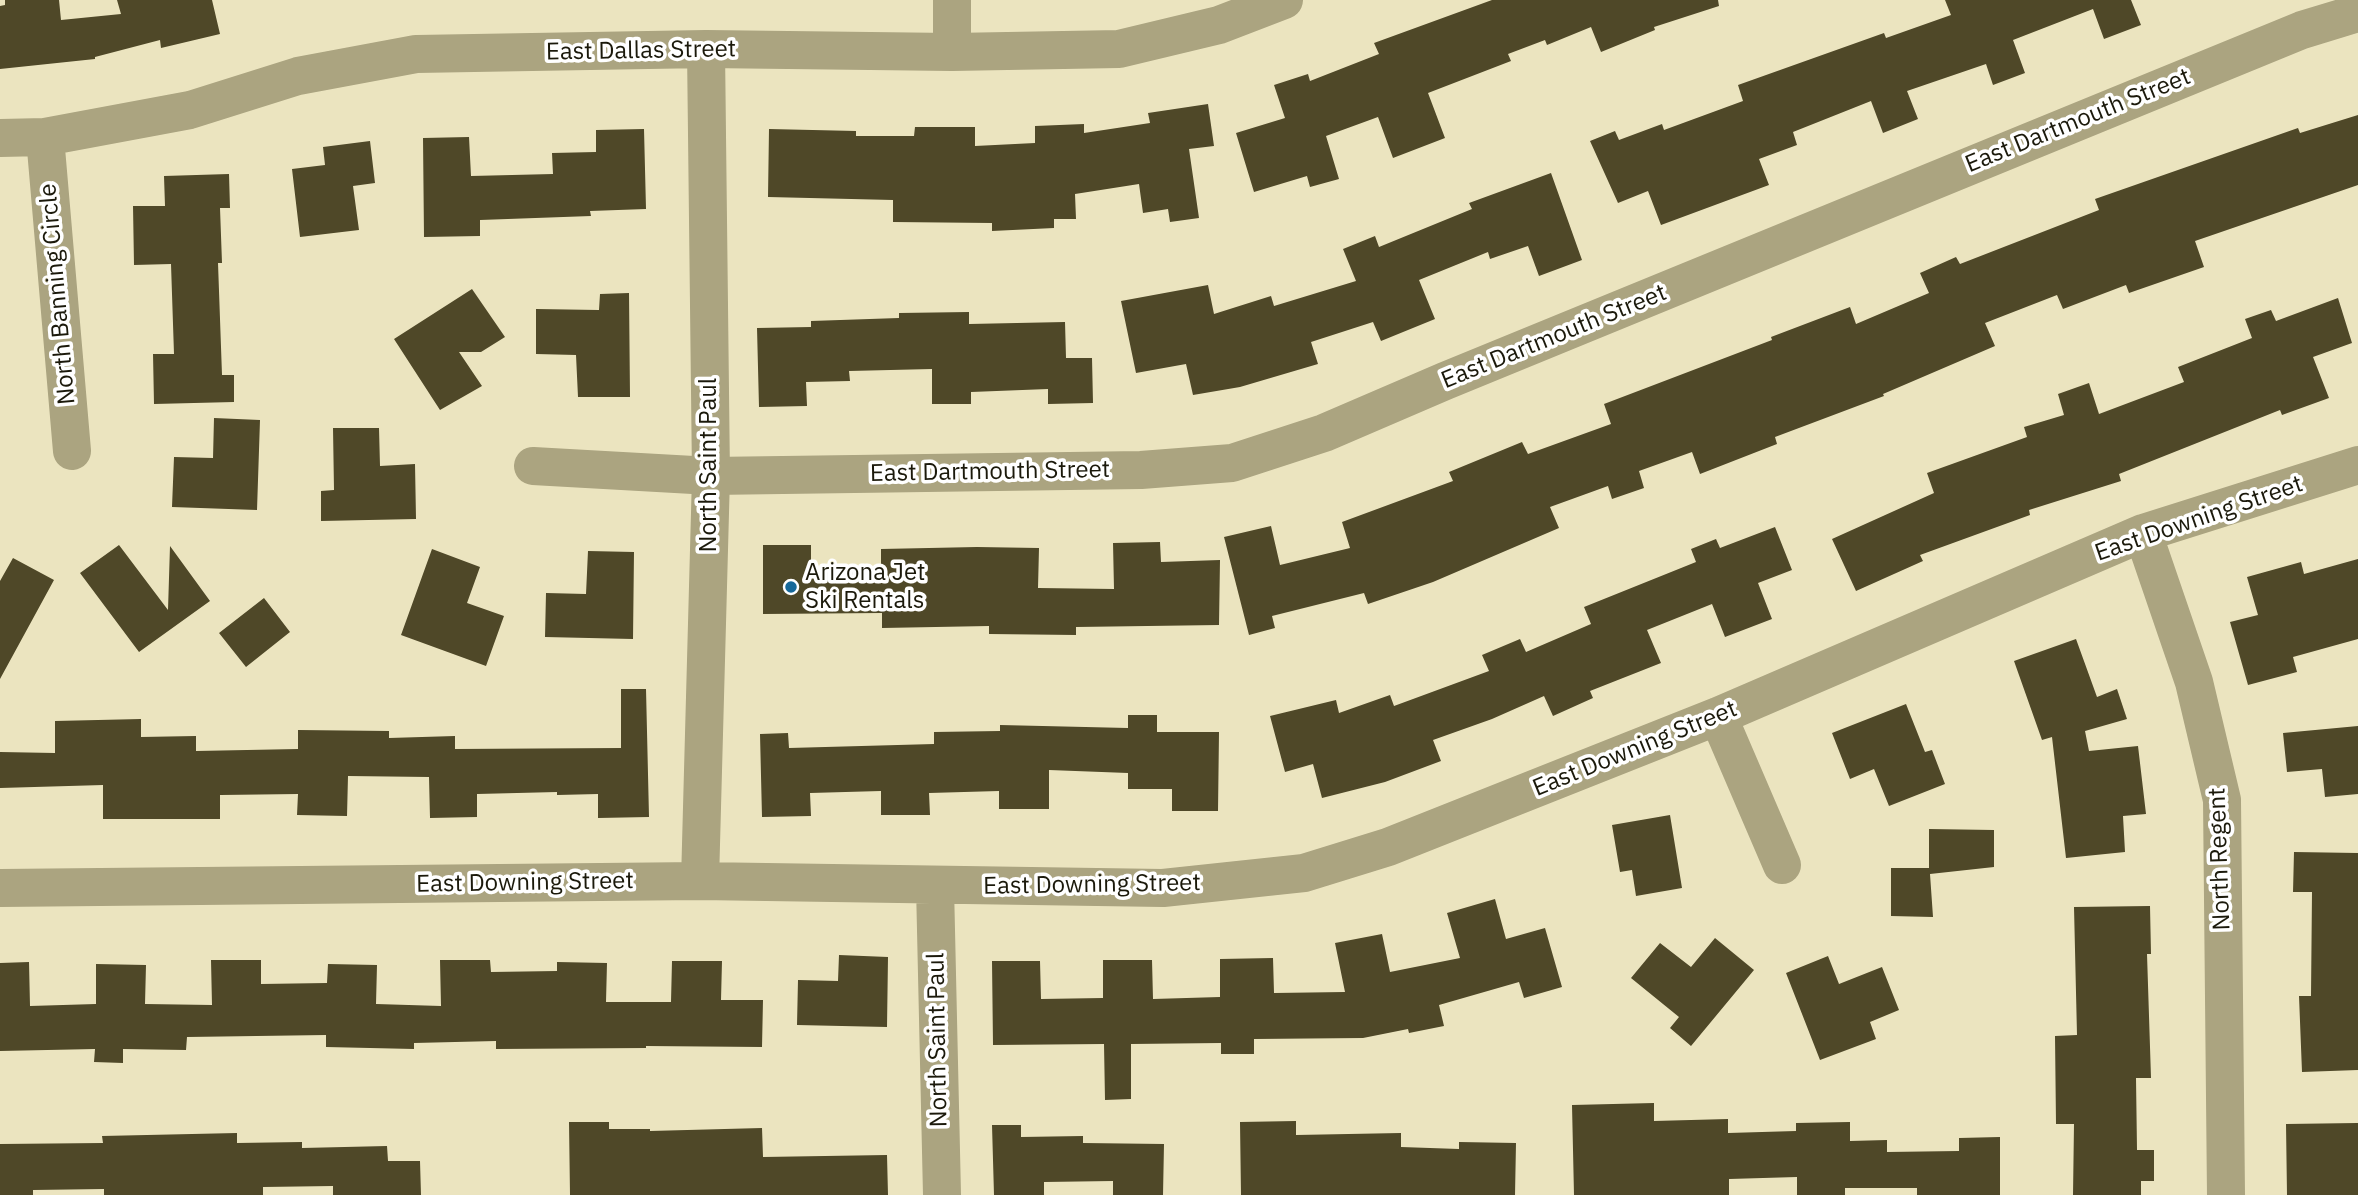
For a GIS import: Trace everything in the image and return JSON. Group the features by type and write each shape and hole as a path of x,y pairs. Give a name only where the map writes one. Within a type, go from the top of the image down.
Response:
{"street":[{"path":"952,0 952,52"},
{"name":"East Dallas Street","path":"0,138 45,137 190,110 298,76 416,54 705,49 952,52 1119,49 1219,25 1284,0"},
{"name":"East Dartmouth Street","path":"533,466 711,476 1141,470 1232,463 1324,433 2302,30 2358,13"},
{"name":"North Saint Paul","path":"701,881 711,476 705,49"},
{"name":"North Banning Circle","path":"45,137 72,451"},
{"name":"East Downing Street","path":"0,888 701,881 1164,888 1304,873 1388,847 1718,716 2143,533 2358,465"},
{"name":"North Regent","path":"2143,533 2194,682 2222,800 2226,1195"},
{"path":"1718,716 1782,865"},
{"name":"North Saint Paul","path":"934,886 942,1195"}],"building":[{"path":"5,0 59,0 61,20 121,14 117,0 212,0 220,34 161,48 160,40 95,59 0,69 0,6 5,5"},
{"path":"1492,0 1718,0 1719,6 1654,27 1655,30 1601,52 1591,27 1547,45 1545,40 1508,54 1511,61 1428,93 1445,138 1393,158 1378,117 1326,136 1339,179 1310,187 1307,176 1254,192 1236,133 1285,118 1274,85 1308,74 1310,81 1379,54 1374,43"},
{"path":"1945,0 2131,0 2141,25 2104,39 2093,9 2013,40 2025,73 1993,85 1986,64 1907,91 1918,119 1883,133 1871,101 1793,132 1797,145 1759,159 1769,185 1661,225 1648,191 1618,203 1590,141 1615,131 1619,140 1662,124 1664,130 1743,101 1738,85 1884,33 1886,38 1951,15"},
{"path":"1208,104 1214,146 1189,149 1199,218 1170,222 1168,209 1143,213 1139,184 1075,194 1076,219 1054,219 1054,228 992,231 992,223 893,222 893,200 768,197 769,129 856,131 856,136 914,136 915,127 975,127 975,146 1035,143 1035,126 1084,124 1084,133 1150,123 1148,113"},
{"path":"2358,115 2358,185 2195,241 2204,267 2129,293 2126,285 2063,309 2057,295 1985,323 1995,346 1883,394 1884,396 1775,437 1777,444 1700,474 1692,452 1639,471 1644,488 1612,499 1608,486 1550,507 1559,528 1433,582 1368,604 1364,593 1272,616 1275,628 1249,635 1224,537 1271,526 1280,565 1350,548 1342,522 1453,481 1449,472 1522,442 1528,454 1611,424 1604,404 1850,307 1856,324 1929,293 1920,273 1956,257 1960,264 2099,210 2095,199 2298,128 2300,133"},
{"path":"644,129 646,209 590,211 591,216 480,220 480,236 424,237 423,138 469,137 471,176 553,174 552,153 596,152 596,130"},
{"path":"370,141 375,183 353,186 359,230 300,237 292,169 325,165 323,147"},
{"path":"1551,173 1582,260 1539,276 1528,246 1490,259 1488,252 1419,280 1435,319 1381,341 1373,322 1311,342 1318,364 1240,387 1193,395 1186,364 1136,373 1121,301 1208,285 1214,314 1271,296 1274,306 1356,281 1343,249 1375,236 1379,247 1472,209 1469,203"},
{"path":"229,174 230,208 220,208 222,263 218,263 222,375 234,375 234,402 154,404 153,354 174,354 171,264 134,265 133,206 165,206 164,176"},
{"path":"472,289 505,337 481,352 459,352 482,386 440,410 394,339"},
{"path":"629,293 630,397 578,397 576,355 536,354 536,309 599,310 600,294"},
{"path":"2338,298 2352,343 2313,357 2329,398 2282,415 2280,410 2119,474 2121,481 2029,510 2030,515 1920,555 1923,561 1856,591 1832,539 1934,493 1927,473 2027,437 2024,427 2064,415 2058,394 2089,383 2099,414 2184,382 2178,367 2252,338 2245,319 2271,310 2276,321"},
{"path":"969,312 969,324 1065,322 1066,358 1092,358 1093,403 1048,404 1048,389 971,392 971,404 932,404 932,369 849,371 850,381 806,382 807,406 759,407 757,328 811,327 811,321 899,318 899,313"},
{"path":"214,418 260,420 257,510 172,507 174,457 213,458"},
{"path":"333,428 379,428 380,466 415,464 416,519 321,521 321,491 334,490"},
{"path":"1775,527 1792,570 1758,583 1772,619 1725,637 1712,604 1647,630 1661,663 1590,691 1593,698 1553,716 1544,696 1492,719 1433,740 1441,761 1385,782 1322,798 1313,764 1285,772 1270,716 1336,700 1339,713 1390,695 1394,706 1489,671 1482,655 1520,639 1526,652 1591,624 1584,607 1696,562 1691,549 1716,539 1720,548"},
{"path":"1160,542 1161,562 1220,560 1219,625 1076,627 1076,635 989,634 989,626 882,628 882,613 763,614 763,545 811,545 811,569 881,568 881,549 1039,548 1038,588 1114,589 1113,543"},
{"path":"119,545 168,610 170,546 210,601 139,652 80,573"},
{"path":"432,549 480,567 467,603 504,616 486,666 401,635"},
{"path":"588,551 634,552 633,639 545,637 546,593 586,594"},
{"path":"13,558 54,580 0,679 0,581"},
{"path":"2358,559 2358,639 2293,657 2297,672 2248,685 2230,622 2258,615 2247,577 2301,562 2304,574"},
{"path":"264,598 290,632 246,667 219,633"},
{"path":"2076,639 2097,697 2117,689 2127,719 2085,731 2089,751 2138,746 2146,814 2123,816 2125,852 2066,858 2052,737 2042,740 2014,661"},
{"path":"621,689 646,689 649,817 598,818 598,794 557,795 557,792 477,794 477,817 430,818 429,777 348,776 347,816 297,815 298,794 220,795 220,819 103,819 103,785 0,788 0,752 55,753 55,721 141,719 141,737 196,736 196,751 298,749 298,730 389,731 389,738 455,736 455,749 621,748"},
{"path":"1906,704 1925,752 1932,750 1945,784 1889,806 1874,769 1850,779 1832,733"},
{"path":"1128,715 1157,715 1157,732 1219,732 1218,811 1172,811 1172,789 1128,789 1128,773 1049,770 1049,809 999,809 999,791 929,793 930,815 881,815 881,791 810,793 811,816 762,817 760,734 788,733 789,748 934,744 934,732 1000,731 1000,725 1128,728"},
{"path":"2358,726 2358,794 2325,797 2322,769 2287,772 2283,733"},
{"path":"1670,815 1682,888 1636,896 1632,870 1620,872 1612,825"},
{"path":"1929,829 1994,830 1994,867 1930,874 1933,917 1891,916 1891,868 1929,868"},
{"path":"2294,852 2358,853 2358,1070 2302,1072 2299,996 2311,996 2312,892 2293,892"},
{"path":"1495,899 1506,939 1545,928 1562,987 1524,998 1519,982 1439,1005 1444,1026 1409,1033 1408,1029 1363,1038 1254,1039 1254,1054 1221,1054 1221,1043 1131,1044 1131,1099 1105,1100 1104,1044 993,1045 992,961 1040,961 1041,999 1103,998 1103,960 1152,960 1153,999 1220,997 1220,959 1273,958 1274,993 1345,992 1335,943 1382,934 1390,972 1460,958 1447,913"},
{"path":"2150,906 2151,954 2147,954 2151,1078 2136,1078 2137,1150 2154,1150 2154,1181 2141,1181 2141,1195 2073,1195 2074,1124 2056,1124 2055,1036 2077,1035 2074,907"},
{"path":"1715,938 1754,970 1691,1046 1670,1028 1679,1017 1631,978 1660,943 1691,967"},
{"path":"839,955 888,957 887,1027 797,1025 798,980 838,981"},
{"path":"1828,956 1839,984 1882,967 1899,1010 1870,1022 1876,1039 1820,1060 1786,973"},
{"path":"211,960 261,960 261,984 327,983 328,964 377,965 376,1004 441,1006 440,960 490,960 491,972 557,971 557,962 607,963 606,1002 671,1002 672,961 722,961 721,1000 763,1000 762,1047 496,1049 496,1041 414,1043 414,1049 326,1047 326,1035 187,1037 186,1050 123,1049 123,1063 94,1062 95,1049 0,1051 0,963 29,962 30,1006 96,1004 96,964 146,965 145,1004 212,1005"},
{"path":"1654,1103 1654,1121 1728,1119 1728,1133 1796,1131 1796,1123 1850,1122 1850,1141 1887,1140 1887,1152 1959,1151 1959,1138 2000,1137 2000,1195 1917,1195 1917,1188 1845,1188 1845,1195 1797,1195 1797,1177 1729,1179 1729,1195 1574,1195 1572,1105"},
{"path":"1296,1121 1296,1135 1401,1133 1401,1147 1459,1149 1459,1142 1516,1143 1515,1195 1241,1195 1240,1122"},
{"path":"569,1122 609,1122 609,1129 650,1131 762,1128 763,1157 887,1155 888,1195 570,1195"},
{"path":"2358,1123 2358,1195 2287,1195 2286,1124"},
{"path":"992,1125 1021,1125 1021,1137 1083,1136 1083,1143 1164,1144 1163,1195 1113,1195 1113,1181 1044,1182 1044,1195 994,1195"},
{"path":"237,1133 237,1143 302,1142 302,1148 387,1146 388,1161 420,1161 421,1195 333,1195 333,1186 263,1187 263,1195 104,1195 104,1189 33,1190 33,1195 0,1195 0,1144 103,1143 102,1136"}],"place":[{"name":"Arizona Jet Ski Rentals","path":"791,587"}]}
